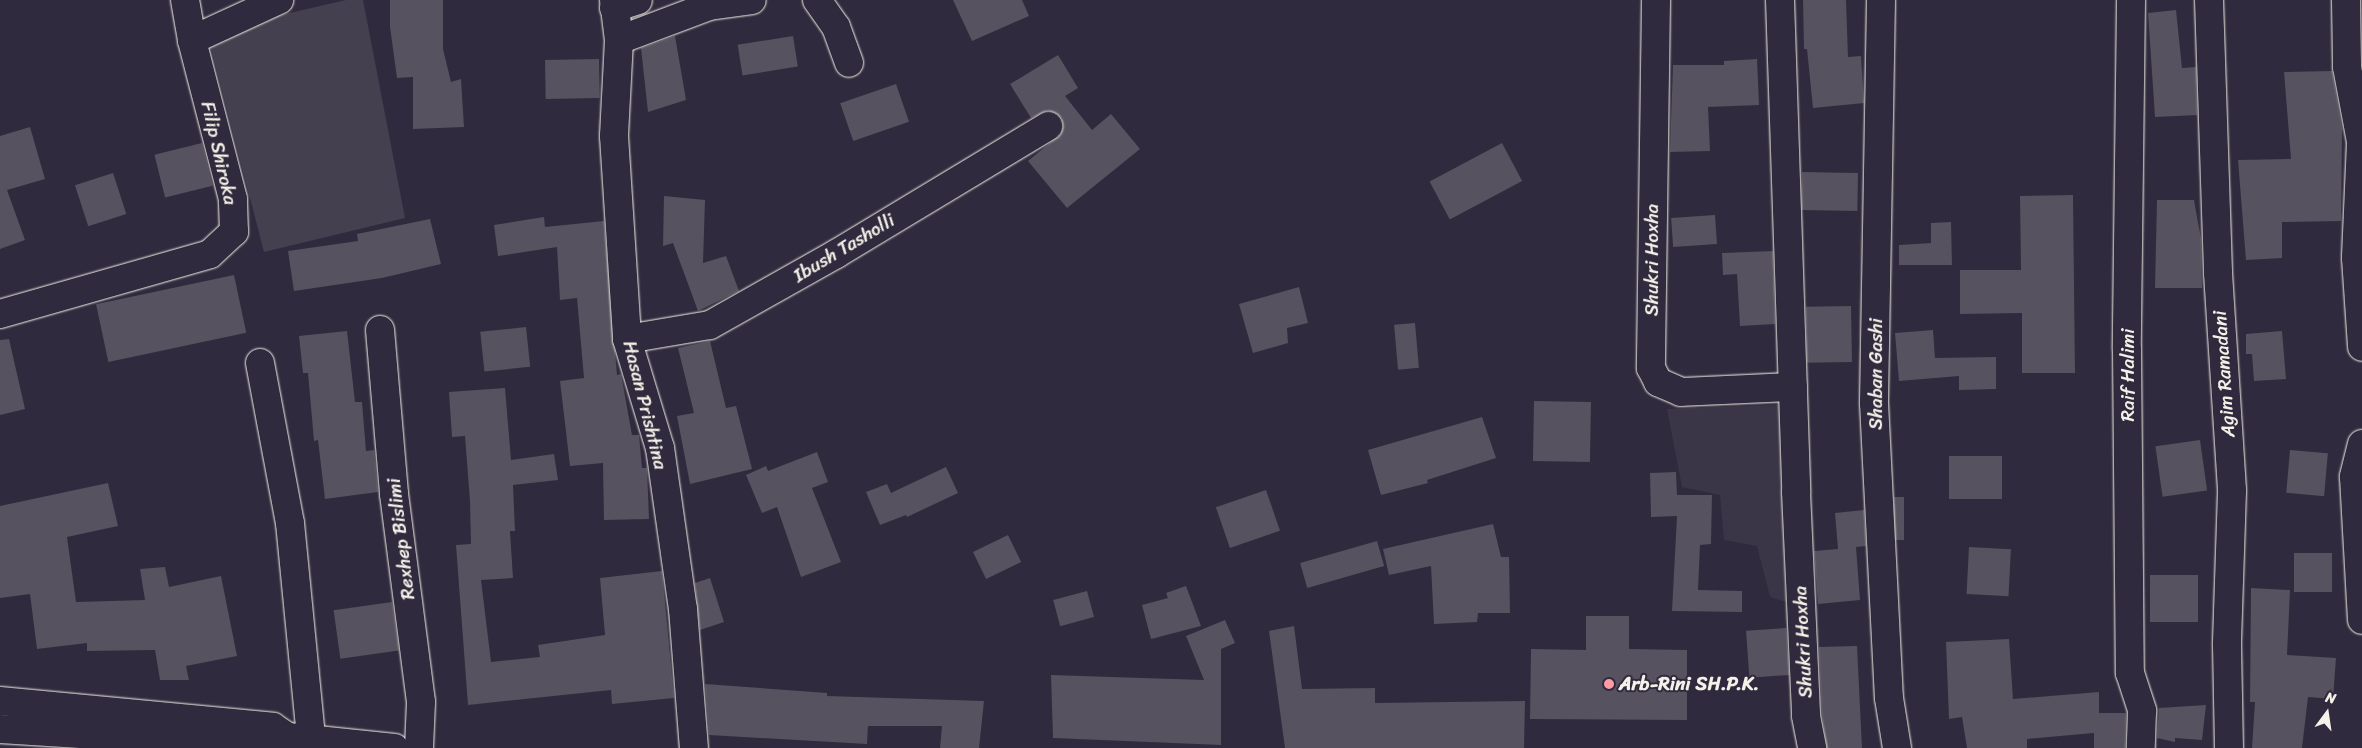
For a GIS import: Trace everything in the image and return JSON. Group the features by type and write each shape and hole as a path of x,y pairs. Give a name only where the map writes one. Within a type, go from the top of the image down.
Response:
{"street":[{"name":"Filip Shiroka","path":"0,314 210,254 234,232 233,199 192,40 186,0"},
{"path":"192,40 279,0"},
{"path":"619,40 709,6 752,0"},
{"path":"816,0 836,27 849,63"},
{"name":"Shukri Hoxha","path":"1656,0 1651,368 1658,382 1681,392 1793,387"},
{"name":"Shukri Hoxha","path":"1780,0 1806,716 1812,748"},
{"name":"Shaban Gashi","path":"1881,0 1874,403 1889,698 1897,748"},
{"name":"Raif Halimi","path":"2132,0 2127,349 2130,673 2142,711 2141,748"},
{"name":"Agim Ramadani","path":"2209,0 2218,273 2232,491 2227,645 2230,748"},
{"path":"2346,0 2347,67 2361,142 2356,258 2362,347"},
{"name":"Hasan Prishtina","path":"622,3 614,136 627,339 660,448 683,609 694,748"},
{"name":"Ibush Tasholli","path":"627,339 710,325 836,254 1048,126"},
{"name":"Rexhep Bislimi","path":"380,330 394,494 420,702 419,748"},
{"path":"260,363 290,523 299,738"},
{"path":"2362,444 2354,477 2362,620"},
{"path":"0,701 273,727 299,738 394,748"},
{"path":"0,729 272,746 299,738"}],"shaded area":[{"path":"346,0 363,0 405,218 264,252 207,32"},
{"path":"1779,405 1786,602 1770,597 1757,546 1724,540 1720,495 1682,487 1667,409"}],"building":[{"path":"390,0 443,0 443,49 451,82 461,79 464,127 413,129 413,77 397,78 390,27"},
{"path":"953,0 1022,0 1029,16 972,41"},
{"path":"1803,0 1846,0 1848,57 1861,56 1864,103 1813,108 1807,49 1804,49"},
{"path":"2176,10 2182,68 2196,67 2197,115 2155,117 2148,13"},
{"path":"675,36 686,100 648,112 641,48"},
{"path":"793,36 798,67 743,75 738,45"},
{"path":"1058,55 1078,88 1065,96 1092,130 1111,114 1140,149 1067,208 1028,161 1061,134 1062,118 1048,110 1031,118 1010,84"},
{"path":"599,59 600,98 546,99 545,60"},
{"path":"1757,59 1759,105 1708,107 1710,151 1670,152 1673,65 1724,65 1724,61"},
{"path":"2332,71 2342,128 2341,221 2282,222 2282,258 2246,260 2238,160 2291,159 2284,72"},
{"path":"896,84 909,122 853,141 840,103"},
{"path":"30,127 45,179 7,190 25,240 0,249 0,136"},
{"path":"202,143 213,186 165,198 154,155"},
{"path":"1502,143 1522,181 1450,219 1430,181"},
{"path":"1802,172 1858,173 1857,211 1801,210"},
{"path":"113,173 126,214 88,226 75,185"},
{"path":"2073,195 2075,373 2022,373 2022,313 1960,314 1960,270 2021,270 2020,196"},
{"path":"664,196 705,200 703,263 726,256 739,291 698,311 673,243 663,246"},
{"path":"2157,200 2194,200 2201,239 2202,288 2155,288"},
{"path":"1715,215 1717,244 1673,247 1671,218"},
{"path":"544,217 545,227 604,221 617,375 621,374 632,435 639,435 642,468 647,468 649,519 604,520 603,463 570,466 560,381 584,378 577,298 560,300 557,247 498,256 494,225"},
{"path":"430,219 441,264 382,278 294,291 288,251 358,241 357,234"},
{"path":"1951,222 1952,265 1899,265 1899,245 1931,243 1931,223"},
{"path":"1773,251 1775,324 1740,326 1737,274 1723,275 1722,253"},
{"path":"234,275 246,333 108,362 96,304"},
{"path":"1299,287 1308,323 1287,328 1288,343 1253,353 1239,304"},
{"path":"1851,306 1852,362 1807,363 1806,307"},
{"path":"1415,323 1419,368 1398,370 1394,325"},
{"path":"526,327 530,367 484,372 480,332"},
{"path":"1933,330 1935,358 1996,357 1996,389 1959,390 1959,376 1899,381 1895,333"},
{"path":"347,331 355,402 362,402 366,451 374,450 378,492 325,499 318,440 314,441 308,373 303,373 299,336"},
{"path":"2282,331 2286,379 2254,381 2252,354 2246,354 2246,334"},
{"path":"9,339 25,409 0,415 0,340"},
{"path":"710,341 726,408 736,406 752,469 690,484 677,416 694,413 678,348"},
{"path":"505,388 511,460 554,454 558,480 513,485 515,531 510,531 513,578 481,580 491,662 540,657 538,645 605,635 600,578 662,571 674,698 612,704 611,690 468,705 456,545 471,544 470,501 465,436 452,437 449,392"},
{"path":"1534,401 1591,402 1590,462 1533,461"},
{"path":"1482,417 1496,458 1427,480 1428,483 1381,495 1368,450"},
{"path":"2200,440 2207,491 2163,497 2155,446"},
{"path":"2290,450 2328,453 2324,496 2286,493"},
{"path":"817,452 828,482 812,488 841,562 801,577 777,507 762,513 746,475 766,466 768,471"},
{"path":"1949,456 2002,456 2002,499 1949,499"},
{"path":"946,467 958,493 907,517 906,515 880,525 866,492 887,484 891,493"},
{"path":"1676,472 1677,495 1712,495 1711,544 1700,545 1698,590 1742,591 1742,612 1672,611 1677,516 1651,517 1650,473"},
{"path":"108,483 118,526 67,537 76,602 145,600 140,569 165,567 169,587 221,576 237,656 186,666 189,680 160,680 155,650 87,651 87,643 37,649 30,594 0,598 0,506"},
{"path":"1266,490 1280,531 1230,548 1216,507"},
{"path":"1894,497 1904,497 1904,540 1894,540"},
{"path":"1864,510 1866,546 1856,547 1860,600 1818,604 1814,551 1838,549 1835,513"},
{"path":"1493,524 1501,557 1509,557 1510,613 1478,613 1477,622 1434,624 1431,566 1389,575 1383,549"},
{"path":"1008,535 1021,562 986,579 973,552"},
{"path":"1377,541 1384,566 1307,588 1300,563"},
{"path":"1969,547 2011,549 2008,596 1967,594"},
{"path":"2294,553 2332,553 2332,592 2294,592"},
{"path":"2150,575 2198,575 2198,622 2150,622"},
{"path":"710,578 724,622 700,630 695,583"},
{"path":"1186,586 1201,626 1151,639 1142,605 1168,598 1166,593"},
{"path":"2251,588 2290,590 2287,655 2336,658 2333,699 2308,697 2302,748 2252,748 2255,702 2250,702"},
{"path":"1087,591 1094,617 1060,626 1053,600"},
{"path":"392,602 399,651 340,659 334,610"},
{"name":"Arb-Rini SH.P.K.","path":"1586,616 1629,616 1629,649 1687,650 1687,720 1530,719 1531,649 1586,650"},
{"path":"1225,620 1235,643 1221,649 1221,745 1053,738 1051,675 1204,680 1186,636"},
{"path":"1294,626 1302,689 1375,688 1375,703 1525,701 1524,748 1285,748 1269,631"},
{"path":"1786,628 1789,675 1749,678 1746,631"},
{"path":"2009,639 2013,699 2099,692 2099,713 2126,713 2125,748 2094,748 2094,733 2027,739 2027,748 1967,748 1962,717 1949,719 1946,642"},
{"path":"1857,646 1862,748 1827,748 1822,714 1819,647"},
{"path":"705,684 827,693 827,696 984,701 979,748 940,748 942,726 868,726 867,744 709,735"},
{"path":"2206,705 2202,740 2175,738 2175,742 2157,738 2159,708"}],"place":[{"name":"Arb-Rini SH.P.K.","path":"1609,684"}]}
